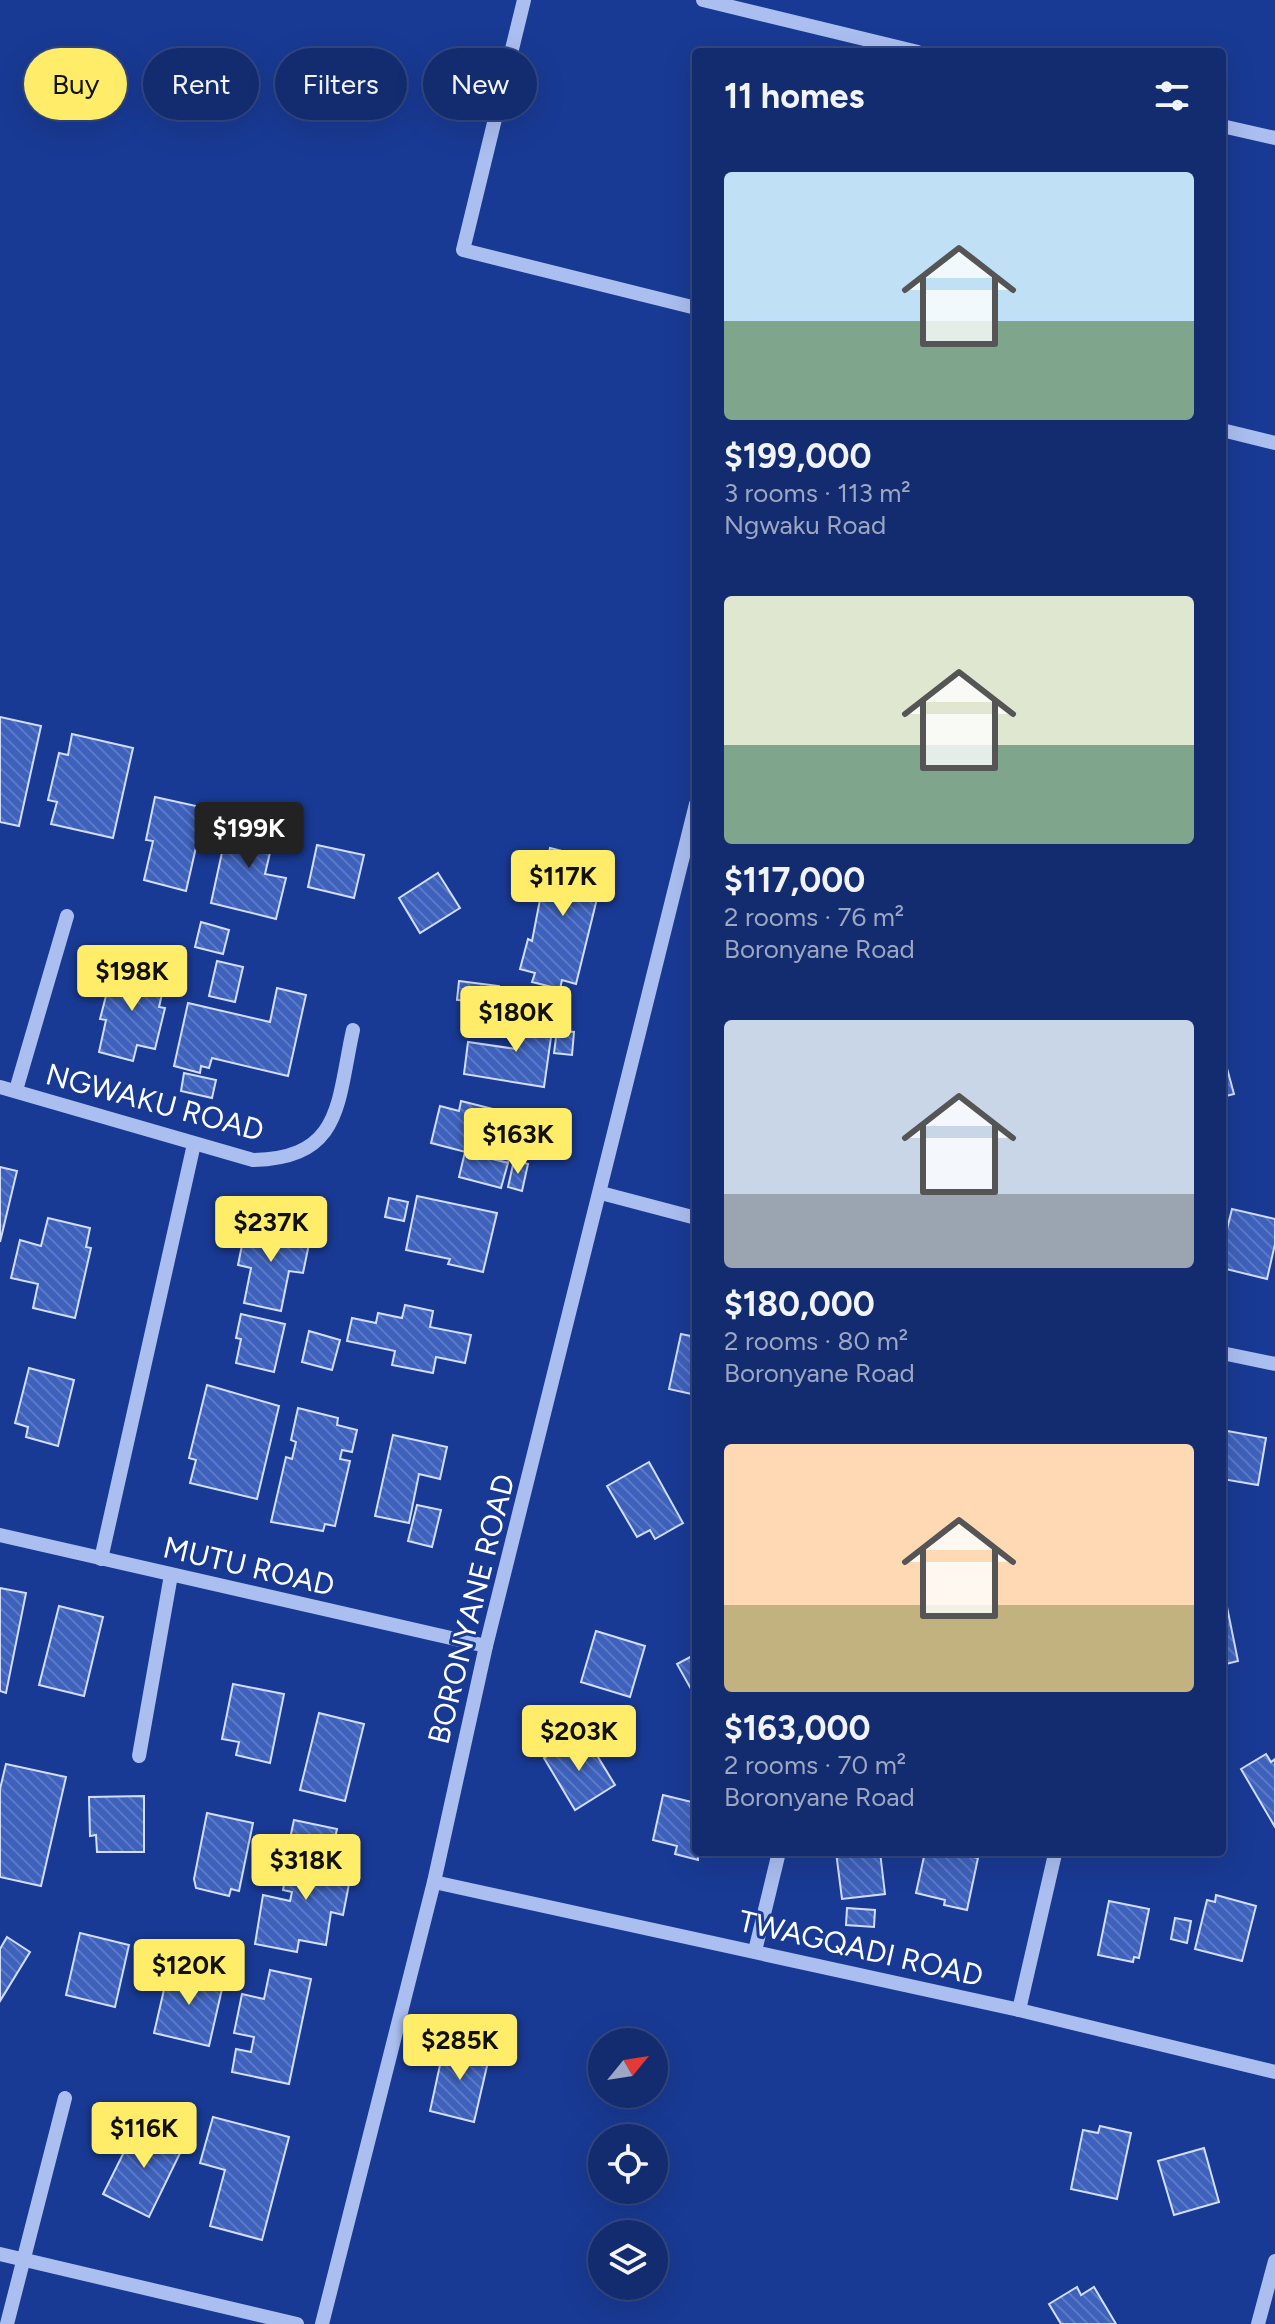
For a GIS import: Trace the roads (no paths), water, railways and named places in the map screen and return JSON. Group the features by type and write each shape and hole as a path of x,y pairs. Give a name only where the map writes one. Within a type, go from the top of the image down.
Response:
{"street":[{"path":"524,0 463,250 692,307"},
{"path":"703,0 901,48"},
{"path":"1226,127 1275,138"},
{"path":"1226,431 1275,443"},
{"name":"BORONYANE ROAD","path":"322,2324 434,1882 486,1646 692,821"},
{"path":"16,1090 67,916"},
{"name":"NGWAKU ROAD","path":"0,1087 253,1160 283,1160 313,1146 333,1123 353,1030"},
{"path":"101,1559 194,1144"},
{"path":"601,1193 692,1217"},
{"path":"1226,1354 1275,1364"},
{"name":"MUTU ROAD","path":"0,1535 486,1646"},
{"path":"139,1756 171,1575"},
{"path":"755,1951 778,1856"},
{"path":"1019,2010 1055,1856"},
{"name":"TWAGQADI ROAD","path":"434,1882 1019,2010 1275,2072"},
{"path":"7,2324 65,2098"},
{"path":"0,2254 297,2324"},
{"path":"1258,2324 1275,2261"}]}
